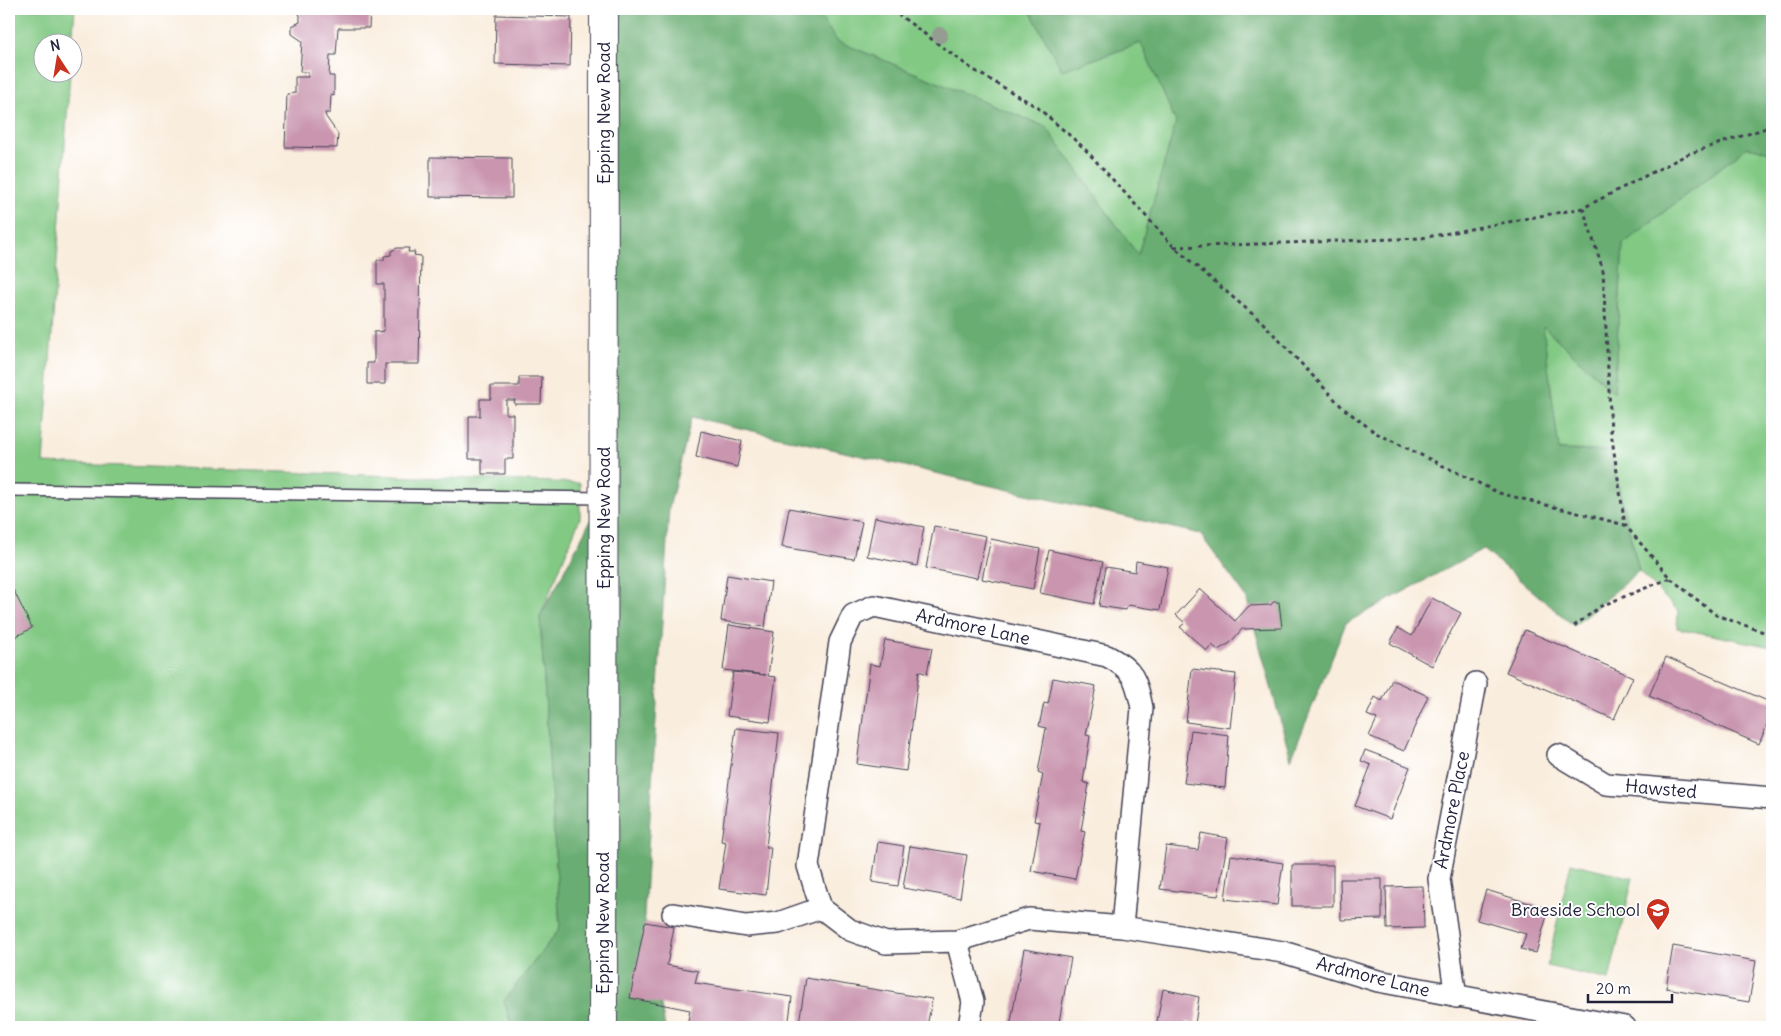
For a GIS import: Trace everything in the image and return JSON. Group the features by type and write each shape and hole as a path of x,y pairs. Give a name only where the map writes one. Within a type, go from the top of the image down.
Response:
{"main road":[{"name":"Epping New Road","path":"603,1027 604,9"}],"street":[{"name":"Ardmore Lane","path":"1122,927 1142,708 1137,681 1124,665 1107,656 874,606 853,615 840,642 808,866 821,908 850,930 886,943 957,941 1029,919 1122,927 1283,952 1378,981 1625,1027"},
{"name":"Ardmore Place","path":"1456,997 1439,879 1476,683"},
{"name":"Hawsted","path":"1558,755 1606,784 1772,798"},
{"path":"673,914 746,926 778,923 821,908"},
{"path":"957,941 973,1002 969,1027"}],"lane":[{"path":"9,490 604,498"}],"path":[{"path":"891,9 972,68 1037,107 1084,148 1174,247 1262,323 1343,408 1376,433 1499,493 1624,525"},
{"path":"1174,247 1422,238 1583,208 1688,154 1772,126"},
{"path":"1583,208 1603,270 1611,432 1624,525 1670,578 1716,615 1772,635"},
{"path":"1574,626 1600,606 1670,578"}],"green space":[{"path":"9,9 75,9 73,32 32,32 32,82 69,82 43,463 580,483 580,518 540,617 560,928 504,1001 512,1027 9,1027"},
{"path":"604,9 815,9 837,41 1046,127 1138,255 1176,122 1141,43 1062,70 1029,9 1772,9 1772,152 1747,147 1623,244 1614,393 1543,326 1559,450 1610,451 1639,571 1574,626 1483,549 1346,623 1291,759 1246,597 1200,534 692,417 669,508 644,915 665,1027 512,1027 504,1001 560,928 540,617 608,487"},
{"path":"814,9 1029,9 1062,70 1141,43 1176,122 1138,255 1046,127 837,41"},
{"path":"1747,147 1772,152 1772,647 1677,628 1678,611 1639,571 1610,451 1559,450 1542,325 1614,393 1623,244"},
{"path":"1571,863 1633,878 1609,980 1547,966"}],"building":[{"path":"294,9 370,9 369,28 338,28 336,55 330,55 329,76 334,76 334,96 331,95 330,113 325,113 338,134 337,148 285,147 287,94 295,93 295,77 308,77 308,72 300,72 302,41 292,34 292,26 300,22 300,15"},
{"path":"496,15 571,17 570,66 495,64"},
{"path":"430,157 512,158 512,198 430,197"},
{"path":"397,248 409,248 408,252 415,252 414,255 421,256 419,364 385,364 385,384 367,384 367,363 374,363 374,332 384,331 384,284 377,284 377,260 384,260 384,256 391,255 391,251"},
{"path":"519,377 542,377 541,404 514,404 515,400 506,400 506,414 513,414 513,459 505,459 505,474 482,474 482,459 469,459 469,416 480,416 480,399 491,399 491,386 519,386"},
{"path":"701,431 742,441 737,467 696,457"},
{"path":"789,508 862,522 854,559 782,547"},
{"path":"875,517 924,527 917,566 867,556"},
{"path":"934,526 986,536 977,578 926,568"},
{"path":"991,539 1040,549 1033,589 982,579"},
{"path":"1049,550 1103,562 1094,604 1040,593"},
{"path":"1136,561 1168,567 1160,610 1128,605 1125,610 1099,606 1106,567 1135,572"},
{"path":"727,575 771,582 765,627 721,621"},
{"path":"1200,589 1235,621 1249,606 1271,605 1273,602 1279,602 1282,628 1242,629 1230,643 1218,650 1212,645 1207,651 1180,627 1185,623 1176,615"},
{"path":"14,591 32,628 9,640 9,594"},
{"path":"1432,598 1461,613 1432,666 1390,643 1398,628 1412,636"},
{"path":"729,625 774,632 768,676 776,677 770,722 727,716 733,672 766,675 723,670"},
{"path":"1525,630 1633,677 1614,719 1506,672"},
{"path":"885,640 932,648 927,674 919,671 906,771 857,764 870,664 880,666"},
{"path":"1666,657 1772,703 1772,713 1759,744 1649,696"},
{"path":"1192,669 1236,674 1230,728 1186,722"},
{"path":"1053,678 1096,686 1086,735 1090,736 1083,782 1089,784 1081,831 1085,832 1075,879 1031,871 1040,822 1034,821 1043,774 1038,772 1046,728 1039,726 1044,703 1048,704"},
{"path":"1392,680 1428,696 1404,751 1369,736 1377,719 1367,715 1375,697 1382,701"},
{"path":"736,728 779,733 766,847 771,847 766,895 719,889 726,842 721,841"},
{"path":"1191,730 1229,735 1225,788 1184,783"},
{"path":"1365,750 1410,767 1390,819 1355,806 1371,765 1361,761"},
{"path":"1201,833 1228,838 1218,896 1160,889 1166,846 1198,850"},
{"path":"878,842 904,846 898,886 872,882"},
{"path":"910,846 967,855 960,898 903,888"},
{"path":"1231,855 1283,863 1277,905 1225,899"},
{"path":"1292,865 1333,865 1333,906 1292,906"},
{"path":"1340,879 1382,879 1382,919 1341,920"},
{"path":"1423,886 1424,928 1387,929 1386,887"},
{"path":"1486,890 1549,909 1536,953 1521,949 1526,934 1477,920"},
{"path":"645,922 674,927 667,965 698,971 695,983 792,997 788,1027 687,1026 690,1010 630,998"},
{"path":"1673,946 1756,961 1749,1002 1666,988"},
{"path":"1024,949 1071,958 1058,1027 1010,1027"},
{"path":"806,978 932,999 927,1027 829,1027 799,1023"},
{"path":"1163,989 1199,997 1195,1024 1186,1022 1185,1027 1156,1027"}],"place":[{"name":"Braeside School","path":"1658,931"}]}
